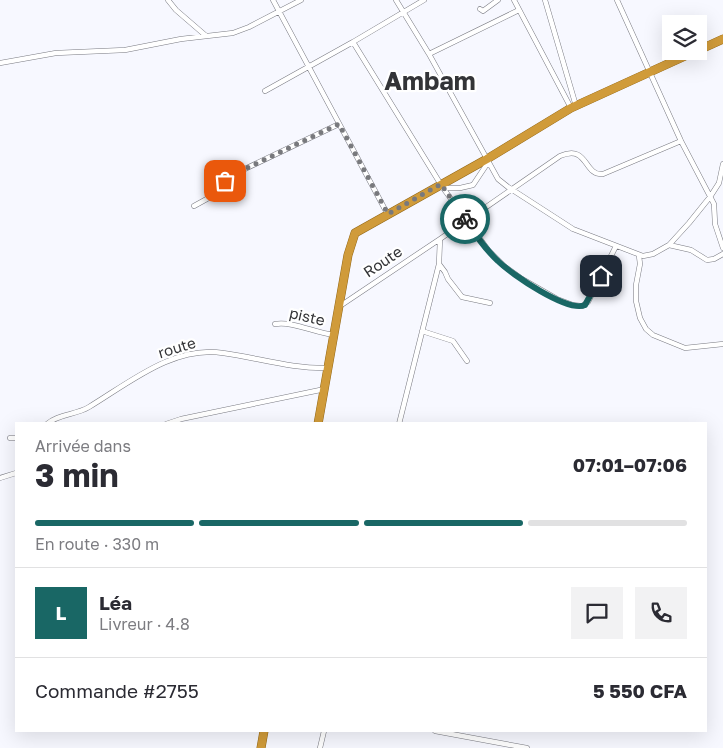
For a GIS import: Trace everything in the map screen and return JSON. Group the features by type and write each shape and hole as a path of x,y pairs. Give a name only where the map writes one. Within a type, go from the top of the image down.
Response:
{"highway":[{"path":"707,46 723,39"},
{"path":"318,422 353,238 360,229 488,160 574,107 677,60"},
{"path":"261,748 264,732"}],"street":[{"path":"168,0 176,10 205,35"},
{"path":"273,0 388,214"},
{"path":"0,63 50,54 125,50 205,35 240,31 301,0"},
{"path":"396,0 429,54 498,179 511,190 574,228 639,256 653,254 669,244 710,196 720,179 723,164"},
{"path":"265,91 424,0"},
{"path":"480,9 483,11 498,0"},
{"path":"514,0 574,107"},
{"path":"546,0 574,107"},
{"path":"617,0 681,141 714,204 716,229 723,248"},
{"path":"429,54 519,10"},
{"path":"353,42 442,186 489,251 511,272 557,299 582,306 588,302 616,246"},
{"path":"194,206 218,192 228,177 339,124"},
{"name":"Route","path":"340,306 560,156 567,153 578,154 594,172 599,174 622,167 681,141"},
{"path":"442,186 460,188 473,186 488,160"},
{"path":"399,422 439,264 440,239"},
{"path":"669,244 691,250 707,260 714,259 723,254"},
{"path":"639,256 640,264 636,285 637,306 640,318 646,329 653,335 685,348 723,344"},
{"path":"439,264 462,297 490,303"},
{"name":"piste","path":"275,324 285,323 317,333 334,335"},
{"path":"422,331 453,340 467,361"},
{"name":"route","path":"49,422 54,418 82,411 149,370 189,354 222,352 301,368 328,368"},
{"path":"172,422 325,390"},
{"path":"10,438 15,438"},
{"path":"0,478 15,473"},
{"path":"320,748 324,732"},
{"path":"459,733 527,748"}],"way so far":[{"path":"225,181 228,177 339,124 388,214 441,184 465,219"}],"district":[{"name":"Ambam","path":"430,81"}],"route":[{"path":"465,219 481,242 504,266 522,279 557,299 573,305 585,305 601,276"}]}
